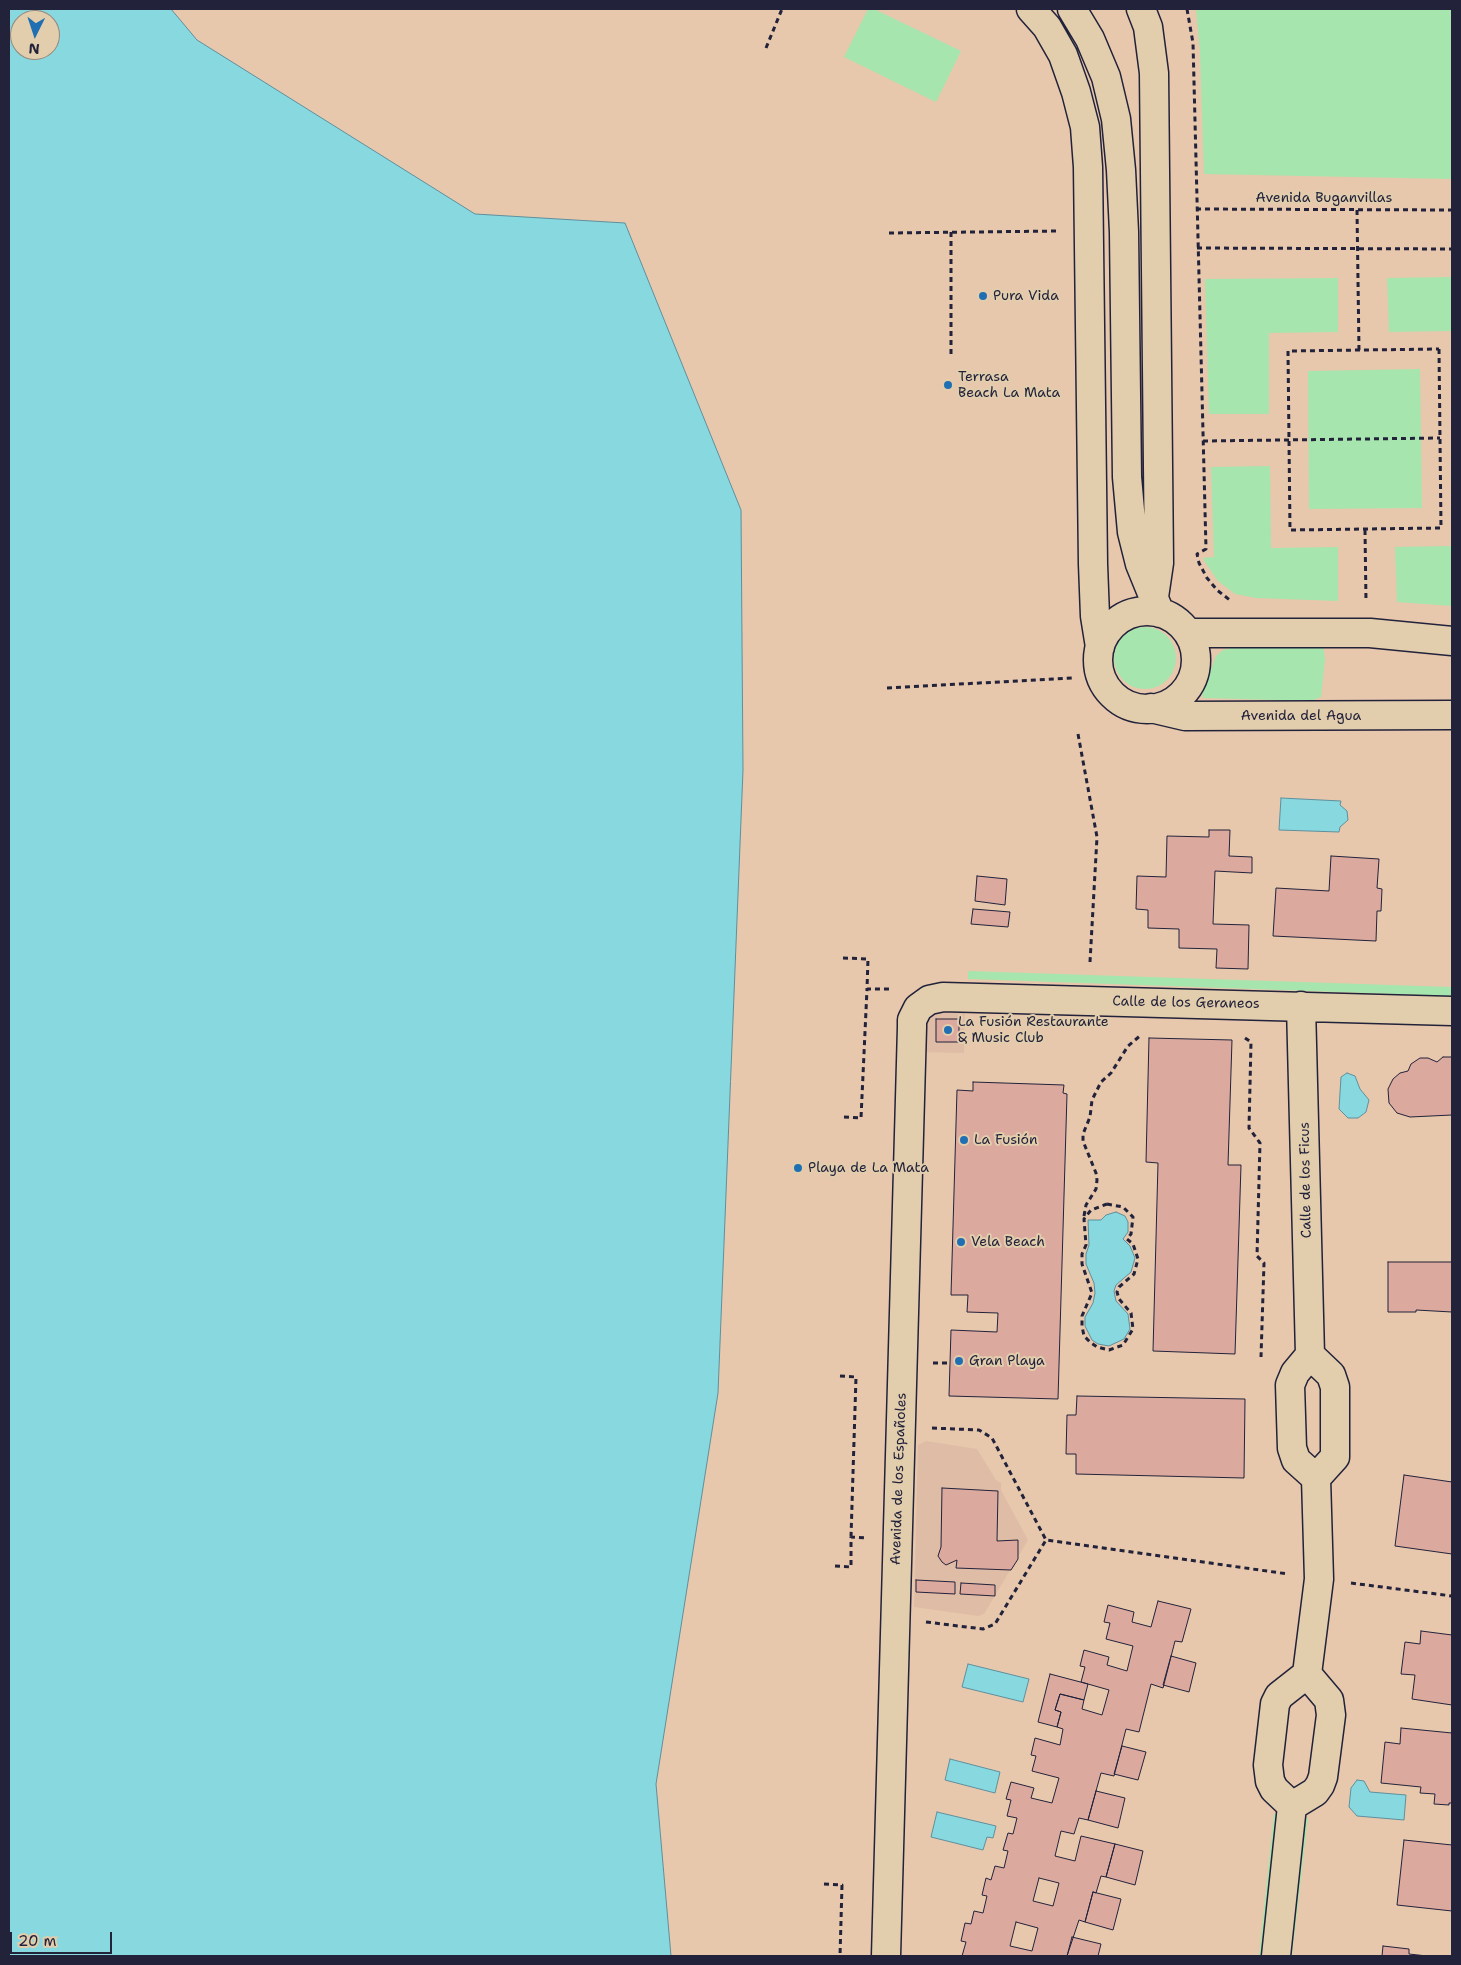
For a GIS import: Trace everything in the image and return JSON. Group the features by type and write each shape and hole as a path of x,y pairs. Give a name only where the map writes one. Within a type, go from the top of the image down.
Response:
{"street":[{"path":"1032,9 1047,27 1063,56 1076,92 1085,127 1088,167 1093,564 1095,616 1100,647"},
{"path":"1072,9 1090,39 1106,77 1116,119 1124,232 1127,477 1132,532 1140,564 1157,607 1188,633 1195,648 1196,665 1191,681 1181,695 1167,704 1151,708 1135,707 1121,701 1109,691 1101,678 1098,662 1100,647 1106,633 1123,618 1157,607"},
{"path":"1141,9 1148,27 1154,73 1159,563 1157,607"},
{"path":"1188,633 1370,633 1452,641"},
{"name":"Avenida del Agua","path":"1151,708 1185,716 1452,715"},
{"name":"Calle de los Geraneos","path":"921,1006 929,1000 943,997 1302,1006 1452,1012"},
{"name":"Avenida de los Españoles","path":"886,1956 912,1027 915,1014 921,1006"},
{"name":"Calle de los Ficus","path":"1302,1006 1310,1355"},
{"path":"1292,1806 1314,1792 1320,1785 1323,1777 1331,1715 1329,1700 1307,1674 1318,1579 1316,1478 1335,1456 1335,1387 1332,1375 1310,1355 1295,1373 1290,1385 1292,1448 1296,1460 1316,1478"},
{"path":"1292,1806 1274,1789 1270,1781 1268,1766 1275,1704 1284,1690 1307,1674"},
{"path":"1276,1956 1292,1806"}],"path":[{"path":"766,48 782,9"},
{"path":"1187,9 1193,43 1206,549 1197,554 1199,563 1217,590 1238,605"},
{"name":"Avenida Buganvillas","path":"1196,209 1452,210"},
{"path":"1357,210 1359,350"},
{"path":"889,233 1062,231"},
{"path":"951,232 951,358"},
{"path":"1197,248 1452,249"},
{"path":"1439,349 1440,438 1442,528 1290,530 1288,351 1439,349"},
{"path":"1203,441 1440,438"},
{"path":"1365,530 1366,610"},
{"path":"887,688 1072,678"},
{"path":"1078,734 1096,832 1090,962"},
{"path":"843,958 868,959 861,1118 844,1117"},
{"path":"867,989 891,989"},
{"path":"1084,1216 1099,1206 1108,1204 1123,1206 1133,1217 1131,1234 1127,1239 1133,1244 1136,1251 1136,1268 1129,1280 1119,1287 1117,1292 1119,1299 1131,1313 1133,1329 1123,1345 1109,1350 1096,1347 1090,1342 1084,1336 1082,1326 1082,1316 1092,1293 1082,1264 1082,1254 1086,1245 1084,1216 1086,1205 1096,1189 1097,1180 1083,1141 1083,1134 1090,1116 1092,1100 1101,1082 1111,1073 1134,1039 1150,1033"},
{"path":"1244,1037 1251,1042 1249,1128 1260,1143 1257,1256 1264,1263 1262,1357"},
{"path":"835,1566 851,1567 856,1377 840,1376"},
{"path":"900,1426 979,1430 992,1438 1046,1540"},
{"path":"851,1537 874,1538"},
{"path":"1046,1540 1452,1596"},
{"path":"918,1621 983,1629 995,1624 1046,1540"},
{"path":"824,1884 842,1885 840,1956"}],"shaded area":[{"path":"965,1010 964,1053 917,1052 926,1017 938,1011"},
{"path":"926,1441 977,1449 996,1480 1001,1483 1001,1490 1028,1540 984,1614 978,1616 914,1607 918,1445"}],"green space":[{"path":"868,9 874,9 961,51 936,102 844,57"},
{"path":"1196,9 1452,9 1452,179 1204,174 1200,52"},
{"path":"1452,277 1452,331 1389,332 1387,278"},
{"path":"1338,278 1338,332 1269,333 1269,414 1209,414 1205,279"},
{"path":"1420,369 1422,508 1309,509 1308,371"},
{"path":"1270,466 1271,548 1338,547 1338,601 1256,598 1235,594 1218,581 1205,562 1203,558 1214,557 1211,467"},
{"path":"1452,546 1452,606 1397,602 1395,547"},
{"path":"1139,627 1151,627 1167,636 1174,646 1176,658 1174,670 1167,680 1151,689 1139,689 1128,684 1119,675 1114,664 1114,652 1119,641 1128,632"},
{"path":"1242,645 1323,645 1325,659 1321,697 1311,701 1203,698 1202,693 1216,656 1223,650"},
{"path":"968,971 1452,987 1452,996 968,979"},
{"path":"1274,1814 1284,1815 1268,1956 1259,1956"},
{"path":"1299,1817 1308,1818 1292,1956 1284,1956"}],"water":[{"path":"9,9 171,9 197,40 475,214 625,223 741,510 743,770 718,1393 656,1784 671,1956 9,1956"},
{"path":"1281,798 1341,801 1340,805 1347,811 1348,820 1340,827 1339,832 1279,830"},
{"path":"1347,1073 1355,1076 1360,1089 1369,1100 1366,1112 1358,1118 1348,1118 1339,1109 1341,1077"},
{"path":"1116,1212 1125,1216 1128,1222 1128,1232 1123,1239 1130,1246 1135,1258 1131,1272 1116,1285 1114,1291 1116,1301 1128,1314 1130,1329 1124,1339 1109,1346 1098,1344 1092,1340 1085,1326 1085,1317 1093,1303 1095,1293 1094,1283 1086,1264 1086,1254 1089,1245 1088,1220 1101,1220 1106,1215"},
{"path":"968,1664 1029,1679 1023,1702 962,1687"},
{"path":"950,1759 1000,1772 995,1793 945,1780"},
{"path":"1357,1780 1364,1781 1370,1792 1406,1795 1404,1820 1357,1816 1349,1807 1351,1788"},
{"path":"937,1812 996,1826 993,1838 987,1837 983,1850 931,1837"}],"building":[{"path":"1209,830 1230,830 1229,856 1252,857 1252,873 1215,871 1213,924 1249,925 1248,969 1216,968 1217,949 1179,948 1179,929 1148,928 1148,910 1136,909 1137,876 1166,877 1167,836 1209,837"},
{"path":"1331,856 1379,859 1377,888 1382,889 1381,911 1377,911 1376,941 1273,936 1276,888 1329,891"},
{"path":"977,876 1007,879 1005,905 975,901"},
{"path":"973,909 1010,912 1008,927 971,924"},
{"name":"La Fusión Restaurante & Music Club","path":"936,1019 959,1019 959,1042 936,1042"},
{"path":"1149,1038 1232,1040 1228,1165 1241,1165 1235,1354 1153,1351 1158,1163 1146,1162"},
{"path":"1443,1057 1452,1057 1452,1115 1410,1117 1397,1113 1389,1103 1388,1089 1393,1079 1400,1073 1408,1071 1411,1064 1420,1058 1428,1058 1437,1062"},
{"path":"973,1082 1064,1085 1063,1093 1067,1094 1058,1399 949,1396 951,1330 997,1332 998,1313 967,1312 968,1295 951,1295 957,1090 973,1091"},
{"path":"1388,1262 1452,1262 1452,1312 1416,1310 1416,1312 1388,1312"},
{"path":"1077,1396 1245,1399 1244,1478 1076,1474 1076,1454 1066,1454 1067,1415 1076,1415"},
{"path":"1404,1475 1452,1482 1452,1554 1395,1546"},
{"path":"942,1488 998,1491 997,1541 1018,1540 1018,1559 1011,1570 956,1568 957,1560 946,1565 942,1562 938,1556 941,1547"},
{"path":"916,1580 955,1582 955,1594 916,1592"},
{"path":"961,1583 995,1585 995,1596 960,1594"},
{"path":"1158,1601 1191,1609 1182,1642 1175,1641 1163,1688 1151,1684 1139,1732 1126,1729 1114,1776 1101,1773 1088,1820 1079,1818 1074,1834 1061,1831 1055,1856 1075,1861 1081,1836 1115,1844 1106,1877 1101,1876 1096,1893 1093,1892 1085,1922 1079,1920 1067,1956 962,1956 966,1942 961,1941 965,1923 971,1924 974,1911 983,1913 987,1896 982,1895 986,1878 991,1880 995,1866 1004,1868 1008,1851 1003,1850 1008,1833 1013,1834 1017,1818 1007,1816 1011,1800 1006,1799 1011,1782 1034,1788 1031,1798 1052,1803 1059,1778 1032,1771 1036,1756 1031,1755 1035,1738 1060,1745 1063,1729 1057,1727 1061,1712 1055,1710 1060,1694 1084,1700 1082,1709 1102,1715 1109,1690 1081,1682 1085,1667 1080,1666 1084,1650 1109,1657 1107,1665 1127,1671 1133,1646 1106,1639 1110,1623 1104,1622 1108,1605 1134,1612 1132,1622 1151,1627","holes":["1039,1878 1059,1883 1053,1906 1033,1901","1016,1922 1038,1928 1032,1951 1010,1946"]},
{"path":"1421,1631 1452,1635 1452,1705 1412,1699 1415,1675 1401,1674 1405,1642 1420,1644"},
{"path":"1171,1656 1196,1663 1189,1692 1163,1685"},
{"path":"1050,1674 1088,1684 1084,1700 1060,1694 1055,1710 1061,1712 1057,1727 1038,1722"},
{"path":"1401,1728 1452,1733 1452,1803 1449,1803 1449,1805 1434,1804 1435,1794 1420,1793 1421,1787 1381,1783 1385,1742 1400,1744"},
{"path":"1122,1746 1146,1752 1138,1780 1114,1774"},
{"path":"1096,1791 1125,1798 1118,1828 1088,1820"},
{"path":"1404,1840 1452,1845 1452,1911 1397,1905"},
{"path":"1115,1844 1143,1851 1135,1885 1106,1877"},
{"path":"1093,1892 1121,1899 1113,1930 1085,1922"},
{"path":"1072,1937 1101,1944 1098,1956 1067,1956"},
{"path":"1383,1946 1409,1949 1409,1954 1427,1956 1382,1956"}],"place":[{"name":"Pura Vida","path":"983,296"},
{"name":"Terrasa Beach La Mata","path":"948,385"},
{"name":"La Fusión Restaurante & Music Club","path":"948,1030"},
{"name":"La Fusión","path":"964,1140"},
{"name":"Playa de La Mata","path":"798,1168"},
{"name":"Vela Beach","path":"961,1242"},
{"name":"Gran Playa","path":"959,1361"}]}
